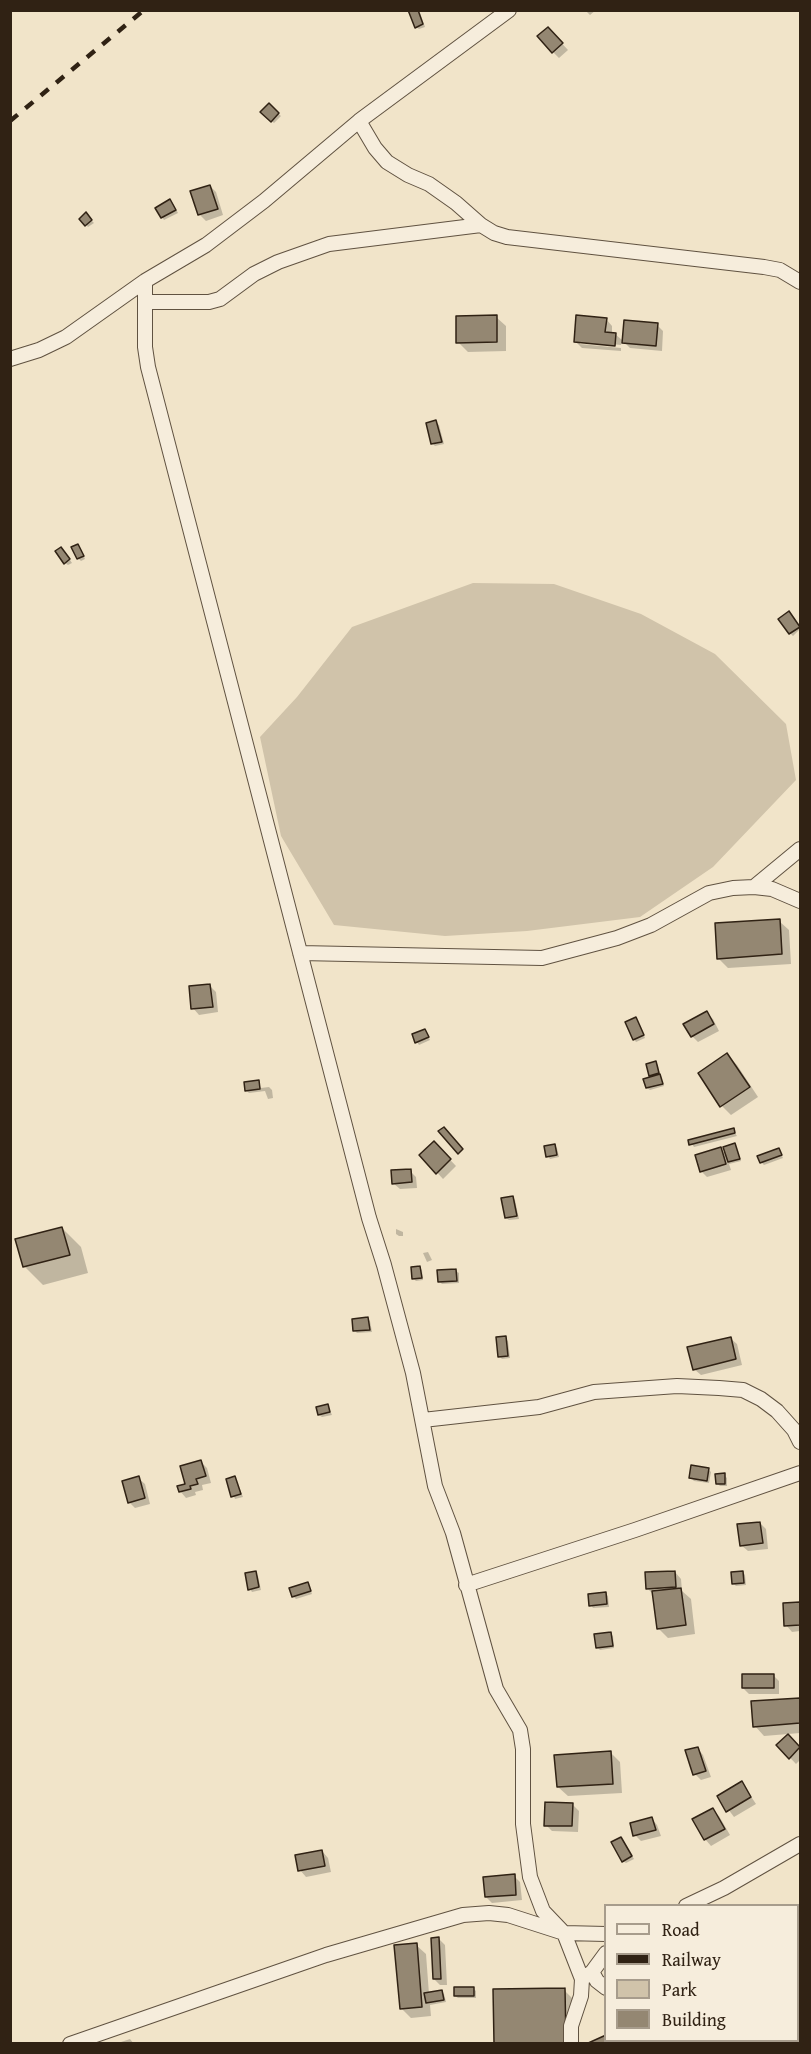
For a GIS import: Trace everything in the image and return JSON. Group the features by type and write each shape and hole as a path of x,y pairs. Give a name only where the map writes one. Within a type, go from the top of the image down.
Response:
{"street":[{"path":"10,359 39,350 66,337 145,281 214,238 264,201 359,121 509,10"},
{"path":"359,121 375,148 387,162 429,184 481,225 507,237 764,267 780,270 801,282"},
{"path":"145,302 208,302 220,299 254,274 278,262 329,244 481,225"},
{"path":"145,281 145,347 148,367 369,1218 413,1373 435,1486 453,1533 496,1689 520,1730 524,1760 523,1824 530,1877 543,1911 564,1933 587,1976 594,1978 604,1986"},
{"path":"754,887 801,849"},
{"path":"300,953 542,958 617,938 651,925 709,893 754,887 772,889 801,901"},
{"path":"423,1420 539,1407 594,1392 677,1386 719,1388 742,1390 761,1399 777,1411 801,1442"},
{"path":"466,1585 625,1534 801,1473"},
{"path":"688,1904 724,1888 801,1844"},
{"path":"69,2043 326,1955 463,1915 489,1913 508,1916 564,1933 604,1934"},
{"path":"571,2043 571,2026 587,1976 604,1955"}],"green space":[{"path":"473,583 554,584 641,614 715,654 786,724 796,780 713,867 640,917 527,931 445,936 334,925 281,836 260,737 297,697 352,627"}],"building":[{"path":"408,10 418,10 423,24 415,28"},
{"path":"548,27 563,43 552,53 537,36"},
{"path":"269,103 279,113 271,122 260,112"},
{"path":"210,185 218,209 198,215 190,191"},
{"path":"170,199 176,210 161,218 155,208"},
{"path":"86,212 92,220 85,226 79,219"},
{"path":"497,315 497,342 456,343 456,316"},
{"path":"576,315 607,318 605,332 616,333 615,346 574,342"},
{"path":"624,320 658,323 656,346 622,343"},
{"path":"436,420 442,442 431,444 426,423"},
{"path":"78,544 84,556 77,559 71,547"},
{"path":"61,547 70,559 64,564 55,551"},
{"path":"789,611 800,627 789,634 778,619"},
{"path":"780,919 782,954 717,959 715,923"},
{"path":"210,984 213,1007 191,1009 189,986"},
{"path":"707,1011 714,1024 691,1037 683,1024"},
{"path":"636,1017 644,1035 633,1040 625,1022"},
{"path":"425,1029 429,1037 415,1043 412,1034"},
{"path":"727,1053 750,1087 720,1107 698,1073"},
{"path":"656,1061 659,1073 649,1076 646,1064"},
{"path":"660,1074 663,1084 646,1088 643,1079"},
{"path":"259,1080 260,1089 245,1091 244,1082"},
{"path":"444,1127 463,1149 458,1154 438,1131"},
{"path":"734,1128 735,1133 689,1145 688,1140"},
{"path":"434,1141 451,1159 436,1174 419,1155"},
{"path":"735,1143 740,1159 728,1162 723,1147"},
{"path":"555,1144 557,1155 546,1157 544,1146"},
{"path":"721,1147 726,1164 700,1172 695,1155"},
{"path":"779,1148 782,1155 760,1163 757,1156"},
{"path":"411,1169 412,1182 392,1184 391,1170"},
{"path":"513,1196 517,1216 505,1218 501,1198"},
{"path":"62,1227 70,1255 23,1267 15,1239"},
{"path":"420,1266 422,1278 412,1279 411,1267"},
{"path":"456,1269 457,1281 438,1282 437,1270"},
{"path":"368,1317 370,1330 353,1331 352,1319"},
{"path":"506,1336 508,1356 498,1357 496,1337"},
{"path":"731,1337 736,1359 693,1370 687,1347"},
{"path":"328,1404 330,1412 318,1415 316,1407"},
{"path":"201,1460 206,1476 196,1479 198,1484 190,1486 191,1489 179,1492 177,1486 185,1484 180,1466"},
{"path":"691,1465 709,1468 707,1481 689,1478"},
{"path":"725,1473 725,1484 716,1484 715,1474"},
{"path":"139,1476 145,1498 128,1503 122,1481"},
{"path":"235,1476 241,1494 231,1497 226,1479"},
{"path":"760,1522 763,1543 740,1546 737,1524"},
{"path":"256,1571 259,1587 248,1590 245,1573"},
{"path":"675,1571 676,1587 646,1589 645,1572"},
{"path":"743,1571 744,1583 732,1584 731,1572"},
{"path":"308,1582 311,1591 292,1597 289,1588"},
{"path":"681,1588 686,1625 657,1629 652,1591"},
{"path":"606,1592 607,1604 589,1606 588,1594"},
{"path":"800,1602 800,1625 784,1626 783,1603"},
{"path":"611,1632 613,1646 596,1648 594,1634"},
{"path":"742,1674 774,1674 774,1688 742,1688"},
{"path":"800,1698 800,1723 753,1727 751,1701"},
{"path":"788,1734 800,1747 789,1759 776,1745"},
{"path":"698,1747 706,1771 693,1775 685,1750"},
{"path":"611,1751 613,1784 557,1787 554,1755"},
{"path":"742,1781 751,1797 726,1812 717,1796"},
{"path":"545,1802 573,1803 572,1826 544,1826"},
{"path":"713,1808 725,1829 704,1840 692,1819"},
{"path":"652,1817 656,1830 633,1836 630,1823"},
{"path":"621,1837 632,1856 622,1862 611,1842"},
{"path":"322,1850 325,1866 298,1871 295,1855"},
{"path":"515,1874 516,1895 485,1897 483,1877"},
{"path":"439,1937 441,1979 433,1979 431,1938"},
{"path":"417,1943 422,2007 400,2009 394,1945"},
{"path":"454,1987 474,1987 474,1996 454,1996"},
{"path":"565,1988 566,2043 494,2043 493,1989"},
{"path":"442,1990 444,2000 426,2003 424,1993"},
{"path":"604,2036 604,2042 624,2042 624,2044 586,2044"}],"railway":[{"path":"10,121 144,10"}]}
